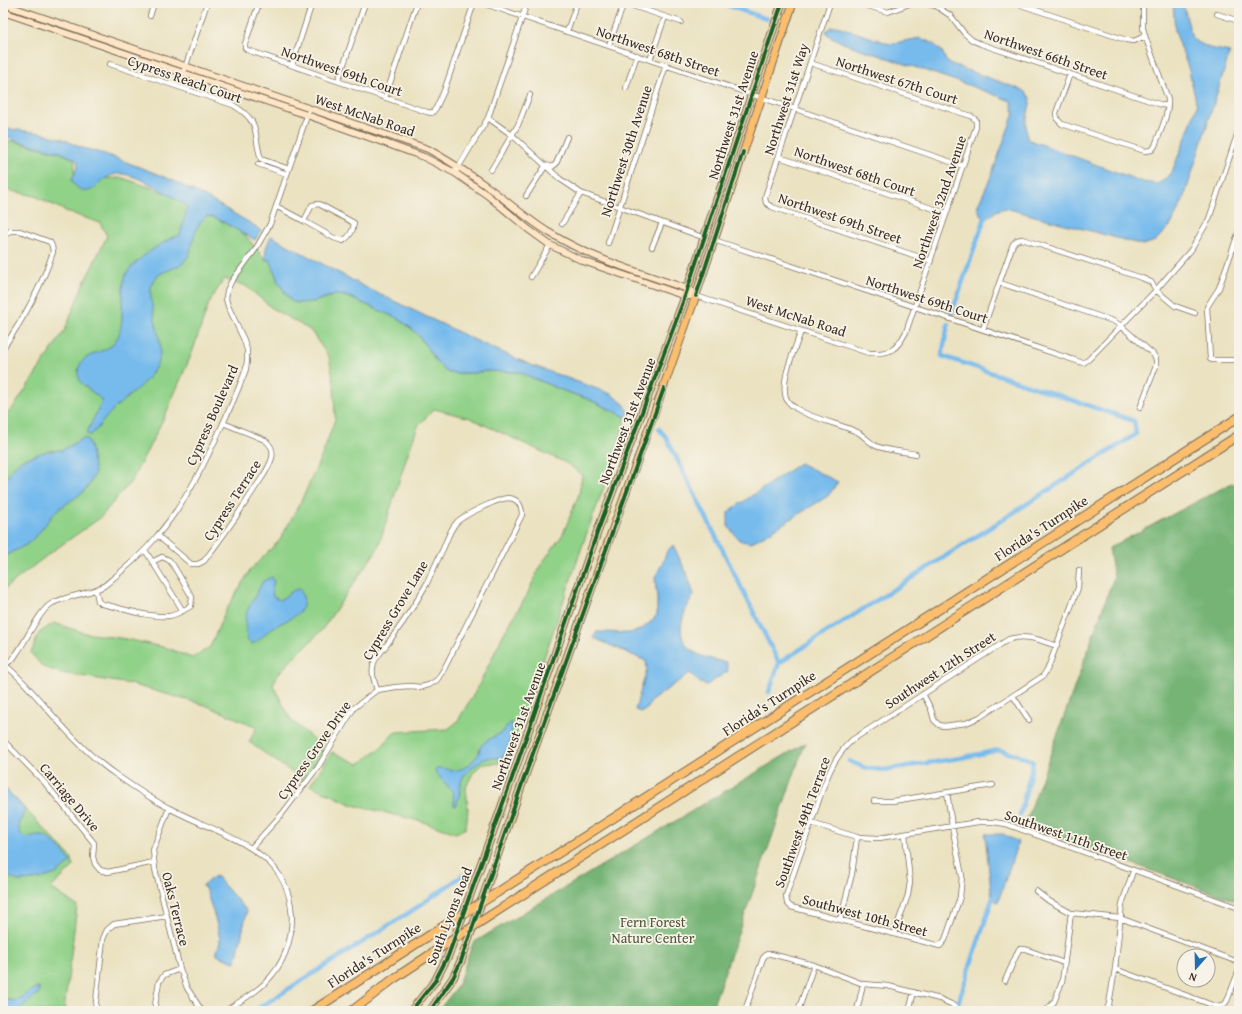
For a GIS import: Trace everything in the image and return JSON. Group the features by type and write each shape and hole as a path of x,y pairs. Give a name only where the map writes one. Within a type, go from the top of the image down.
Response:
{"highway":[{"name":"Florida's Turnpike","path":"312,1011 1239,417"},
{"name":"Florida's Turnpike","path":"352,1011 392,980 440,948 1239,435"}],"main road":[{"name":"Northwest 31st Avenue","path":"488,844 597,533 688,288 782,3"},
{"name":"Northwest 31st Avenue","path":"664,388 696,296 792,3"},
{"name":"West McNab Road","path":"3,4 428,149 459,166 533,222 570,245 608,261 688,288 696,296"},
{"name":"West McNab Road","path":"3,12 407,150 455,173 487,195 550,245 583,261 685,296 696,296"},
{"name":"South Lyons Road","path":"430,1011 453,978 461,961 664,388"},
{"path":"550,669 563,673"},
{"name":"South Lyons Road","path":"411,1011 435,981 448,956 488,844"}],"street":[{"path":"150,16 154,3"},
{"path":"183,74 207,3"},
{"name":"Northwest 69th Court","path":"259,3 245,44 245,48 247,50 432,113 444,91 474,3"},
{"path":"292,65 312,3"},
{"path":"338,81 364,3"},
{"path":"385,98 417,3"},
{"name":"Northwest 68th Street","path":"482,3 963,166"},
{"path":"455,173 488,118 527,3"},
{"path":"568,31 577,3"},
{"path":"609,46 624,3 681,22"},
{"name":"Northwest 31st Way","path":"766,203 765,197 830,3"},
{"name":"Northwest 66th Street","path":"858,3 888,12 909,4 936,4 951,16 964,33 981,44 1168,106"},
{"path":"1015,3 1126,40 1134,41 1145,36"},
{"path":"1070,74 1056,113 1057,119 1062,124 1137,149 1145,151 1152,150 1155,146 1168,106 1168,99 1145,36 1143,28 1143,3"},
{"path":"1217,14 1239,21"},
{"path":"650,60 665,17"},
{"path":"626,88 637,55"},
{"name":"Northwest 67th Court","path":"810,63 971,116 976,120"},
{"name":"Cypress Reach Court","path":"110,64 233,105 244,111 253,122 257,134 261,159 288,172"},
{"name":"Northwest 30th Avenue","path":"608,243 666,65"},
{"path":"491,170 518,125 530,95"},
{"name":"Cypress Boulevard","path":"4,664 13,659 42,613 49,605 96,591 109,582 145,550 158,536 182,502 207,459 242,380 247,360 247,350 244,340 228,306 226,298 227,291 231,282 251,256 264,235 276,206 310,108"},
{"path":"488,118 512,135 560,179 581,193 705,238"},
{"name":"Northwest 32nd Avenue","path":"889,352 900,343 916,307 946,213 976,127 976,120"},
{"path":"1120,325 1156,290 1191,250 1209,219 1239,130"},
{"path":"546,166 552,167 556,164 567,137"},
{"name":"Northwest 68th Court","path":"779,157 946,213"},
{"path":"258,164 288,172"},
{"path":"526,196 546,166"},
{"path":"562,224 581,193"},
{"name":"Northwest 69th Street","path":"766,203 772,207 931,261"},
{"path":"276,206 334,238 343,241 351,234 354,223 318,204 312,205 304,221"},
{"path":"652,247 662,223"},
{"path":"3,236 10,231 20,231 50,242 53,252 41,286 16,330 3,348"},
{"path":"1239,231 1219,288 1207,307 1210,359 1239,360"},
{"path":"983,329 1013,244 1017,240 1022,239 1142,278 1150,282 1156,290 1175,306 1195,313"},
{"name":"Northwest 69th Court","path":"714,240 1083,363 1088,360 1120,325"},
{"path":"531,277 550,245"},
{"path":"1000,283 1113,321 1120,325 1153,354 1156,359 1156,366 1140,408"},
{"name":"West McNab Road","path":"696,296 869,353 880,354 889,352"},
{"path":"801,331 785,378 784,388 786,399 790,405 801,412 860,434 877,446 916,454"},
{"name":"Cypress Terrace","path":"158,536 191,564 198,564 204,561 248,500 269,466 273,450 270,444 265,440 223,423"},
{"name":"Cypress Grove Drive","path":"251,848 282,814 318,767 354,708 377,690 410,686 421,687 437,680 444,669 522,515 520,504 515,500 508,498 501,499 467,514 457,522"},
{"name":"Cypress Grove Lane","path":"377,690 372,667 375,660 410,612 426,584 450,532 457,522"},
{"path":"145,550 183,611"},
{"path":"96,591 98,601 102,604 151,615 168,616 183,611 191,606 192,597 169,560 162,557 152,562"},
{"path":"923,694 931,709 934,720 939,725 944,726 966,723 980,717 1043,676 1057,646 1078,588 1079,570"},
{"name":"Southwest 12th Street","path":"842,750 852,740 1009,639 1019,636 1030,636 1057,646"},
{"path":"4,664 18,676 68,733 103,765 136,789 169,808 251,848 265,858 275,869 288,895 292,914 292,931 289,946 273,974 261,986 225,1011"},
{"path":"1013,696 1029,720"},
{"name":"Carriage Drive","path":"3,740 45,783 94,843 93,857 95,864 100,870 108,872 154,862"},
{"name":"Southwest 49th Terrace","path":"786,903 786,896 811,823 833,763 842,750"},
{"path":"874,801 893,801 993,785"},
{"path":"947,792 952,826"},
{"name":"Oaks Terrace","path":"169,808 153,850 154,862 180,969 187,988 202,1011"},
{"name":"Southwest 11th Street","path":"811,823 857,837 879,838 978,822 1006,824 1239,908"},
{"name":"Southwest 10th Street","path":"786,903 791,907 940,946 945,940 960,897 962,876 952,826"},
{"path":"894,934 908,895 910,882 905,834"},
{"path":"840,920 852,874 857,837"},
{"path":"1106,1011 1109,1004 1115,969 1122,904 1134,871"},
{"path":"1036,891 1049,901 1071,913 1120,918 1239,963"},
{"path":"1046,1011 1054,1002 1062,982 1071,913"},
{"path":"95,1011 103,939 107,930 114,924 167,916"},
{"path":"1005,981 1019,950 1025,949 1064,963"},
{"path":"745,1011 763,958 767,954 814,965 863,984 888,986 940,999 951,1004 960,1011"},
{"path":"798,1011 814,965"},
{"path":"154,1011 158,982 164,975 180,969"},
{"path":"1115,969 1215,1006 1224,1005 1227,1001 1239,970"},
{"path":"857,1011 863,984"},
{"path":"909,1011 914,992"}],"green space":[{"path":"3,139 59,152 75,159 74,179 123,178 171,195 217,217 244,234 265,259 271,261 278,282 286,294 313,302 335,295 346,296 397,318 419,336 436,361 449,373 474,373 485,371 519,372 564,391 588,399 626,417 610,471 586,535 515,743 500,763 482,764 473,773 466,787 468,809 466,828 456,833 420,821 353,805 310,785 332,752 359,764 381,747 395,732 448,729 457,722 478,687 504,633 527,595 540,566 563,534 579,494 582,475 568,464 470,418 434,409 418,426 378,548 321,631 278,674 273,685 291,720 325,749 304,781 249,742 257,727 205,705 130,684 61,673 43,667 31,653 39,633 54,623 85,633 126,639 167,648 192,658 210,647 225,612 251,569 280,540 304,495 323,453 335,419 334,384 329,357 310,330 273,309 246,286 224,279 209,303 192,353 164,418 132,480 100,518 50,553 3,590 3,417 13,408 65,330 82,287 107,236 100,223 68,212 35,196 3,189"},
{"path":"1232,483 1239,487 1239,902 1030,827 1026,822 1114,577 1109,548"},
{"name":"Fern Forest Nature Center","path":"805,743 711,1011 438,1011 457,987 473,943"},
{"path":"3,786 72,858 73,867 51,888 77,906 64,1011 3,1011"}],"water":[{"path":"1173,3 1183,3 1192,39 1209,48 1230,52 1184,198 1171,225 1155,241 1143,245 1005,208 996,211 984,221 977,207 990,179 1014,113 1011,101 843,43 828,35 826,31 831,27 837,26 890,44 920,38 932,43 942,51 946,61 953,65 1025,91 1031,99 1026,123 1027,139 1143,182 1158,184 1171,174 1197,106 1189,70 1175,31"},
{"path":"3,128 41,133 63,139 80,147 105,154 152,172 174,181 209,199 261,231 255,240 216,218 207,216 200,223 195,232 191,250 184,262 162,273 154,279 152,283 152,304 160,343 160,354 157,364 145,381 110,413 91,435 86,434 102,402 81,381 78,372 80,365 83,360 112,345 116,340 121,329 123,284 128,271 138,260 152,250 171,238 180,235 187,208 152,185 133,176 124,174 112,175 106,178 92,190 82,190 73,183 72,180 77,168 77,160 60,152 13,140 10,137 3,137"},
{"path":"271,236 365,287 481,343 531,365 611,394 624,404 629,413 626,417 588,399 564,391 519,372 485,371 474,373 449,373 436,361 419,336 412,329 397,318 346,296 335,295 313,302 297,303 291,301 278,282 271,261 265,259 266,248"},
{"path":"84,438 87,439 90,445 95,473 89,485 82,493 56,511 37,535 26,545 3,557 3,482 21,460 48,451 62,450"},
{"path":"800,463 838,482 828,496 765,535 750,543 739,540 728,526 728,512"},
{"path":"673,545 688,576 694,595 686,609 682,621 681,632 684,641 698,654 711,659 726,662 728,671 707,685 700,683 690,673 651,701 648,708 642,712 635,710 647,669 646,661 594,638 596,632 636,632 657,615 655,577 667,551"},
{"path":"272,577 274,582 272,588 273,597 280,600 294,590 300,589 303,597 303,604 301,610 297,614 272,628 258,641 252,644 247,640 245,621 247,611 263,581"},
{"path":"511,722 512,725 509,746 505,755 502,758 487,758 483,760 463,777 459,798 454,806 453,792 435,770 442,768 458,770 465,767 477,756 481,746 484,743 502,732"},
{"path":"3,786 24,808 24,813 19,824 22,836 44,836 49,838 71,862 56,874 40,879 18,881 8,876 3,871"},
{"path":"985,834 1003,834 1018,842 998,902 992,899"},
{"path":"216,876 247,911 236,961 234,962 217,955 220,942 219,934 205,888 203,887 203,885"},
{"path":"39,988 39,993 17,1011 3,1011 3,999 15,1001 34,989"}],"waterway":[{"path":"721,3 767,19"},
{"path":"951,315 986,215"},
{"path":"779,663 1136,434 1134,421 942,356 948,324"},
{"path":"659,429 666,437 779,663 769,692"},
{"path":"849,761 866,768 883,770 960,758 999,750 1024,757 1033,762 1020,815"},
{"path":"254,1011 413,910 462,876"},
{"path":"958,1003 994,894"}],"cycle path":[{"path":"411,1011 435,981 448,956 512,778 597,533 683,302 782,3"},
{"path":"696,296 743,152"},
{"path":"430,1011 453,978 461,961 523,781 664,388"}]}
